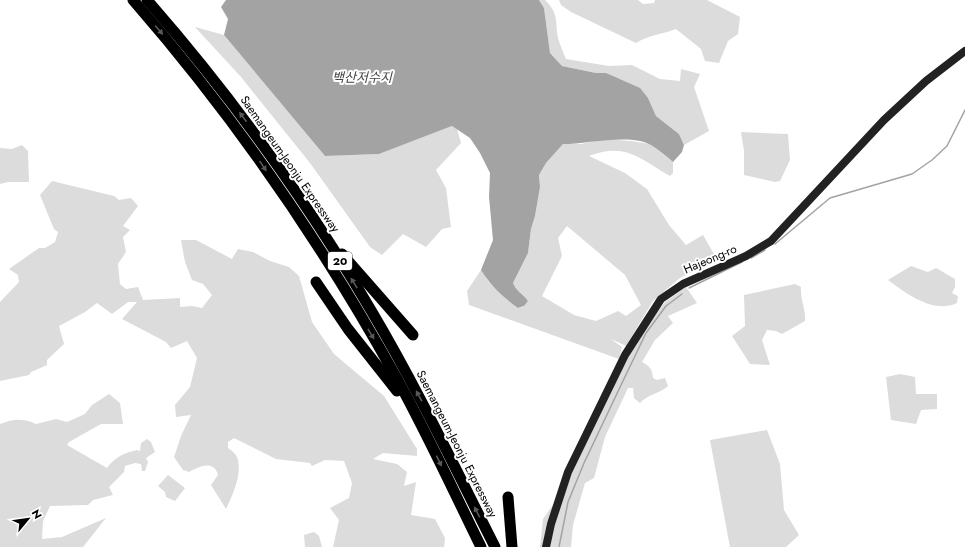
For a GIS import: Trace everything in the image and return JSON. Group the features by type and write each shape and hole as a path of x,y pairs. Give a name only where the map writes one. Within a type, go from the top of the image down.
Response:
{"highway":[{"name":"Saemangeum-Jeonju Expressway","path":"133,0 226,113 303,224 373,338 431,444 481,547"},
{"name":"Saemangeum-Jeonju Expressway","path":"146,0 193,54 240,113 269,152 318,224 372,312 420,399 495,547"},
{"path":"318,224 413,335"},
{"path":"316,282 348,329 394,387 431,444"},
{"path":"508,497 512,547"}],"street":[{"name":"Hajeong-ro","path":"546,547 551,524 568,472 625,355 661,299 683,284 746,256 771,241 884,120 926,81 965,51"}],"shaded area":[{"path":"539,0 545,0 553,9 556,18 558,38 566,59 609,66 632,65 660,79 680,81 681,69 700,74 694,87 709,131 684,145 679,134 656,116 648,98 606,73 596,73 562,66 550,53 544,8"},
{"path":"559,0 638,0 643,4 654,3 655,0 707,0 740,17 738,34 728,41 719,63 705,61 701,49 676,29 651,36 636,43 571,12 561,5"},
{"path":"195,27 224,35 325,156 379,154 452,126 457,129 461,143 436,170 446,188 451,227 442,229 426,247 403,234 382,255 370,247 310,163 241,77"},
{"path":"741,132 788,134 790,160 780,181 775,182 744,175 744,151"},
{"path":"605,139 650,144 673,162 673,173 670,176 640,158 622,151 602,152 589,156 625,173 647,189 669,225 686,245 703,235 718,261 681,277 653,301 626,346 611,339 622,347 619,359 469,305 467,291 481,270 488,281 518,308 523,307 528,301 513,283 528,253 531,229 540,187 539,175 546,163 563,144 581,144","holes":["567,226 625,275 641,305 626,316 618,311 596,321 574,315 542,296 562,256 558,238"]},
{"path":"22,145 28,151 29,182 8,182 0,184 0,148 12,149"},
{"path":"52,181 114,196 119,200 131,198 138,206 123,226 130,230 123,237 126,252 118,264 120,284 126,289 138,287 143,300 180,298 180,307 192,306 202,308 212,295 203,284 192,280 185,262 181,240 196,240 232,259 238,249 253,252 270,261 289,267 299,276 312,322 334,354 384,396 417,449 417,456 383,453 373,459 397,464 407,472 404,486 416,482 411,515 435,519 445,538 444,547 333,547 339,520 330,508 349,498 352,483 344,461 325,460 312,466 310,463 276,459 234,438 228,442 228,448 237,457 239,470 232,497 226,509 211,485 218,475 213,467 202,466 189,472 183,470 174,457 181,436 191,415 176,417 175,405 190,387 197,358 187,341 171,348 166,342 122,319 137,302 128,302 112,314 97,303 85,312 59,326 64,344 47,360 47,365 31,372 29,375 0,381 0,302 19,282 18,275 9,269 39,248 45,248 55,242 58,232 54,229 40,195"},
{"path":"911,266 928,272 936,268 955,279 955,287 952,293 958,296 957,303 948,306 939,306 921,301 903,291 888,280"},
{"path":"795,284 801,287 805,321 782,334 776,331 767,330 762,340 770,365 750,364 732,336 745,326 744,295"},
{"path":"686,287 697,303 668,316 673,323 655,340 642,362 650,368 653,378 657,380 665,378 668,386 640,403 634,398 633,388 628,388 605,437 594,478 585,483 573,525 571,547 540,547 543,519 564,489 630,354 646,327 665,302"},
{"path":"900,374 915,377 916,394 937,394 937,409 921,410 916,424 891,420 886,377"},
{"path":"109,394 120,403 123,424 101,424 69,442 67,445 107,468 120,456 137,450 140,451 141,443 147,439 151,442 155,452 146,458 148,462 145,471 142,471 141,464 135,463 125,466 124,472 109,487 113,495 93,500 88,505 50,506 43,521 42,539 62,537 106,518 83,547 0,547 0,424 18,420 36,424 56,419 67,422 85,414 92,405"},
{"path":"767,430 780,464 784,510 799,535 786,547 730,547 710,440"},
{"path":"168,475 185,488 175,501 166,497 165,492 158,486"},
{"path":"314,532 319,536 322,547 305,547 304,535"}],"water":[{"name":"백산저수지","path":"226,0 539,0 544,8 550,53 562,66 596,73 606,73 640,88 648,98 656,116 679,134 684,145 682,152 673,162 651,145 632,140 621,139 563,144 546,163 539,175 540,187 531,229 528,253 513,283 528,301 524,306 518,308 507,300 488,281 481,270 493,240 489,197 490,173 480,153 470,138 452,126 379,154 325,156 224,35 228,19 221,7"}],"waterway":[{"path":"775,244 830,198 912,174 932,160 947,146 965,110"},
{"path":"751,258 765,250"},
{"path":"689,288 742,262"},
{"path":"559,547 568,502 584,463 646,333 666,306 682,294"}]}
